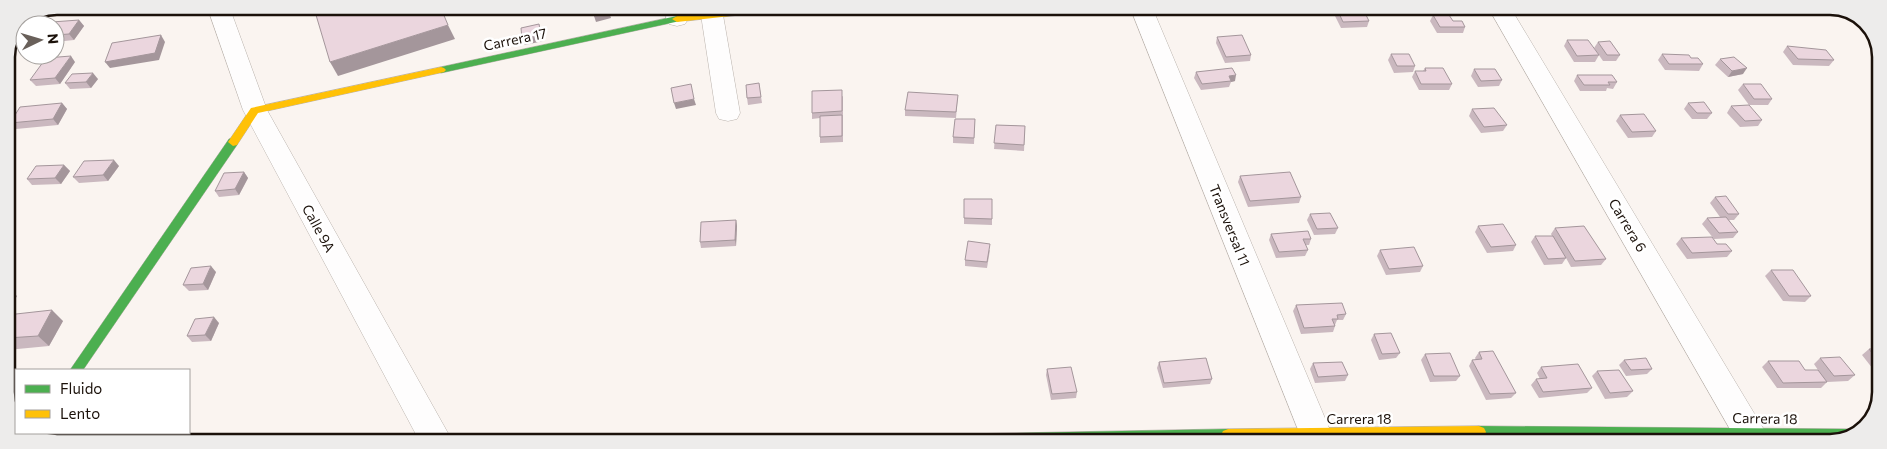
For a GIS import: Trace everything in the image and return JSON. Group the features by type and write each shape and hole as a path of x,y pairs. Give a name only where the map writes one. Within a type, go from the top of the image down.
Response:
{"street":[{"name":"Calle 9A","path":"221,15 255,110 432,434"},
{"name":"Carrera 17","path":"255,110 669,15"},
{"path":"712,15 728,113"},
{"name":"Transversal 11","path":"1144,15 1315,434"},
{"name":"Carrera 6","path":"1504,15 1751,434"},
{"path":"77,369 255,110"}],"building":[{"path":"316,15 444,15 448,25 330,62"},
{"path":"1340,15 1366,15 1369,21 1343,22"},
{"path":"1433,15 1449,15 1453,21 1462,21 1465,27 1440,27"},
{"path":"79,20 69,34 65,34 65,21"},
{"path":"539,24 541,35 522,39 521,28"},
{"path":"161,35 155,53 105,62 112,43"},
{"path":"1242,35 1251,55 1226,57 1217,37"},
{"path":"1567,40 1588,40 1599,55 1577,56"},
{"path":"1610,41 1620,55 1607,55 1598,42"},
{"path":"1787,46 1826,50 1834,60 1798,59"},
{"path":"1391,54 1409,54 1415,66 1397,66"},
{"path":"1662,54 1689,55 1691,58 1698,58 1703,64 1669,64"},
{"path":"65,56 71,56 65,64"},
{"path":"1734,57 1747,68 1732,71 1720,59"},
{"path":"41,65 64,65 55,78 30,80"},
{"path":"1232,68 1236,75 1229,76 1231,81 1202,84 1196,72"},
{"path":"1425,68 1443,68 1452,84 1421,84 1415,71 1426,71"},
{"path":"1474,69 1495,69 1502,80 1481,81"},
{"path":"93,73 86,82 65,83 72,74"},
{"path":"1577,75 1612,75 1617,82 1608,82 1610,85 1584,85"},
{"path":"759,83 761,97 747,98 746,85"},
{"path":"691,84 694,99 674,103 671,88"},
{"path":"1743,84 1761,84 1772,99 1754,99"},
{"path":"842,90 842,111 812,113 812,91"},
{"path":"908,92 958,95 956,112 905,110"},
{"path":"1704,102 1712,113 1697,113 1688,103"},
{"path":"62,103 53,119 15,123 15,115 20,107"},
{"path":"1749,105 1762,120 1745,121 1731,106"},
{"path":"1494,108 1507,125 1484,127 1472,109"},
{"path":"1644,114 1656,131 1632,132 1620,115"},
{"path":"842,115 842,136 820,137 820,116"},
{"path":"955,119 975,119 974,138 953,137"},
{"path":"996,125 1025,126 1024,145 994,143"},
{"path":"114,160 103,175 73,177 84,161"},
{"path":"64,165 55,178 27,179 36,166"},
{"path":"244,172 235,189 215,191 224,173"},
{"path":"1290,172 1301,197 1250,201 1240,176"},
{"path":"1726,196 1739,214 1728,214 1715,197"},
{"path":"964,199 992,199 992,219 964,218"},
{"path":"1330,213 1338,228 1317,229 1310,214"},
{"path":"1726,217 1738,232 1719,233 1707,218"},
{"path":"736,220 735,240 700,242 701,222"},
{"path":"1503,224 1516,245 1491,247 1478,226"},
{"path":"1584,226 1606,259 1575,261 1555,228"},
{"path":"1308,231 1311,239 1303,239 1308,250 1279,252 1271,234"},
{"path":"1535,236 1553,236 1566,258 1548,259"},
{"path":"1712,237 1717,244 1726,244 1732,251 1692,253 1681,238"},
{"path":"968,241 990,244 987,262 965,260"},
{"path":"1414,247 1423,266 1389,269 1380,250"},
{"path":"211,266 203,284 183,285 191,268"},
{"path":"1771,270 1793,270 1811,296 1789,296"},
{"path":"1342,303 1346,314 1337,315 1338,319 1332,319 1335,326 1304,328 1296,305"},
{"path":"52,310 38,336 15,337 15,314"},
{"path":"214,317 205,335 187,336 195,319"},
{"path":"1391,333 1400,353 1382,354 1374,334"},
{"path":"1493,351 1516,393 1490,394 1472,360 1482,359 1479,352"},
{"path":"1450,353 1460,376 1434,376 1425,354"},
{"path":"1840,357 1855,375 1834,376 1820,358"},
{"path":"1206,358 1212,379 1164,383 1159,362"},
{"path":"1646,358 1652,369 1631,370 1624,360"},
{"path":"1768,361 1799,361 1805,370 1818,370 1827,382 1783,383"},
{"path":"1342,362 1348,375 1318,377 1313,363"},
{"path":"1578,364 1592,388 1543,392 1536,379 1547,378 1541,367"},
{"path":"1071,367 1077,392 1052,394 1047,369"},
{"path":"1619,370 1633,391 1610,393 1597,371"}],"traffic: fast":[{"path":"441,70 677,19"},
{"path":"77,369 233,142"},
{"path":"1479,432 1728,434"}],"traffic: slow":[{"path":"677,19 713,15"},
{"path":"233,142 255,110 441,70"},
{"path":"1312,434 1479,432"}]}
